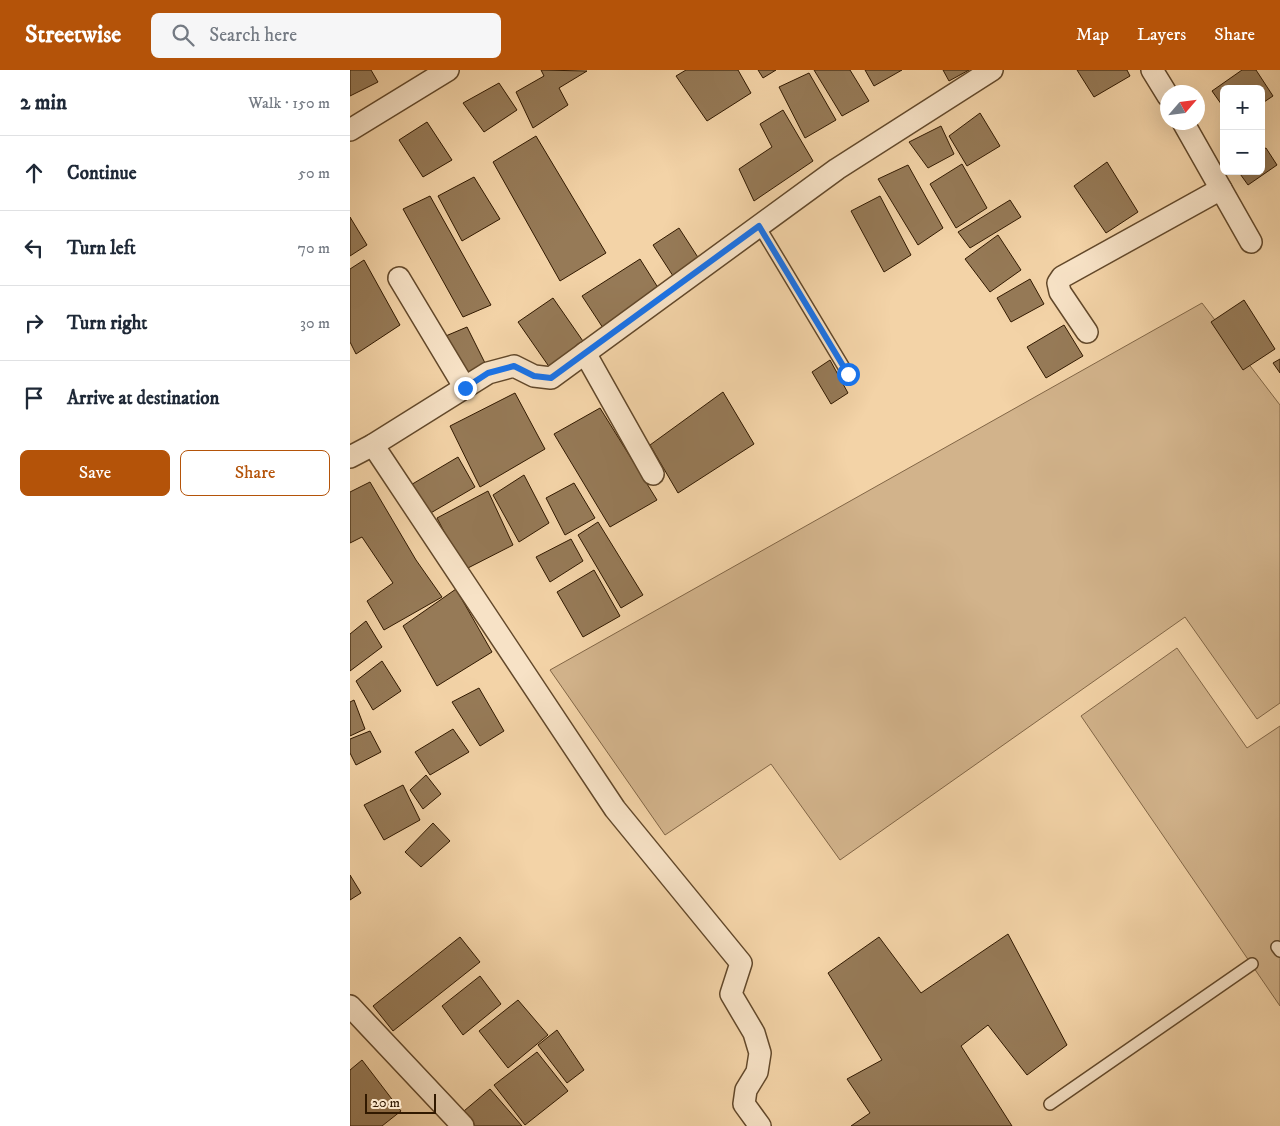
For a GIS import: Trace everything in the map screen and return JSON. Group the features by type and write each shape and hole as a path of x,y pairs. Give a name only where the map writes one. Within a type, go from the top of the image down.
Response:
{"street":[{"path":"350,130 448,70"},
{"path":"350,457 373,445 488,373 514,366 534,376 551,378 837,169 992,70"},
{"path":"1152,70 1161,85"},
{"path":"1188,130 1251,242"},
{"path":"1087,332 1060,292 1058,283 1062,277 1221,189"},
{"path":"399,278 465,388"},
{"path":"585,353 654,474"},
{"path":"373,445 615,808 741,962 731,994 754,1032 760,1053 757,1072 746,1090 744,1104 760,1126"},
{"path":"350,1006 463,1126"}],"lane":[{"path":"759,226 848,374"},
{"path":"1050,1104 1252,964"}],"shaded area":[{"path":"1202,303 1280,405 1280,703 1257,719 1185,617 840,860 771,764 665,835 550,670"},
{"path":"1177,648 1247,748 1280,726 1280,1006 1081,716"}],"building":[{"path":"350,70 371,70 378,82 350,96"},
{"path":"541,70 587,71 559,88 568,105 533,128 516,92 544,76"},
{"path":"686,70 738,70 751,93 707,121 676,76"},
{"path":"758,70 776,70 763,78"},
{"path":"814,70 850,70 869,101 842,116"},
{"path":"865,70 902,70 874,86"},
{"path":"943,70 969,70 949,81"},
{"path":"1077,70 1127,70 1130,76 1094,97"},
{"path":"1242,70 1256,70 1273,96 1265,101 1265,85 1221,85"},
{"path":"809,73 836,120 805,138 779,87"},
{"path":"499,83 517,110 484,132 463,103"},
{"path":"1220,85 1220,102 1212,91"},
{"path":"783,110 813,161 754,201 739,169 772,147 760,124"},
{"path":"980,113 1000,146 967,166 949,136"},
{"path":"427,122 452,160 423,177 399,140"},
{"path":"941,126 954,154 928,168 909,142"},
{"path":"536,136 606,253 560,281 493,162"},
{"path":"1265,148 1277,165 1265,173"},
{"path":"1107,162 1138,212 1106,233 1074,186"},
{"path":"962,164 987,208 956,228 930,184"},
{"path":"908,165 943,228 918,245 878,179"},
{"path":"1241,175 1262,175 1248,185"},
{"path":"474,177 500,219 462,241 438,196"},
{"path":"430,196 491,305 463,317 403,209"},
{"path":"880,196 911,255 884,272 851,211"},
{"path":"1010,200 1021,217 970,248 958,232"},
{"path":"350,217 367,245 350,256"},
{"path":"679,228 701,262 675,279 653,245"},
{"path":"998,235 1021,270 990,292 965,259"},
{"path":"640,259 662,294 605,331 582,296"},
{"path":"364,260 400,325 356,354 350,342 350,269"},
{"path":"1030,279 1044,304 1011,322 997,298"},
{"path":"553,298 585,344 550,368 518,322"},
{"path":"1244,300 1275,349 1243,370 1211,322"},
{"path":"1064,325 1083,356 1046,378 1027,347"},
{"path":"467,327 486,365 466,379 441,338"},
{"path":"1280,359 1280,373 1273,363"},
{"path":"830,360 848,393 831,404 812,372"},
{"path":"723,392 754,444 678,493 650,445"},
{"path":"515,393 545,449 480,487 450,426"},
{"path":"600,408 657,500 610,527 554,434"},
{"path":"458,457 475,487 429,514 409,486"},
{"path":"524,475 549,523 519,542 493,495"},
{"path":"370,482 416,560 442,597 384,630 367,601 393,583 362,537 350,543 350,492"},
{"path":"574,483 595,518 565,535 546,498"},
{"path":"488,491 513,545 464,570 437,518"},
{"path":"598,522 643,595 621,608 578,535"},
{"path":"571,539 583,561 550,582 536,557"},
{"path":"594,570 620,616 583,637 557,592"},
{"path":"456,589 492,652 437,686 403,626"},
{"path":"366,621 382,647 350,671 350,634"},
{"path":"382,661 401,691 373,710 356,681"},
{"path":"479,688 504,731 480,746 452,702"},
{"path":"354,700 365,729 350,736 350,702"},
{"path":"453,729 469,752 430,775 415,752"},
{"path":"370,731 381,752 356,765 350,753 350,739"},
{"path":"426,775 441,794 423,809 410,790"},
{"path":"403,785 420,820 384,840 364,805"},
{"path":"433,823 450,841 421,867 405,852"},
{"path":"350,875 361,893 350,900"},
{"path":"1008,934 1067,1045 1027,1075 988,1025 961,1046 1012,1126 851,1126 870,1113 847,1079 882,1060 828,973 879,937 921,993"},
{"path":"460,937 480,962 393,1031 373,1006"},
{"path":"480,976 501,1004 463,1035 442,1006"},
{"path":"518,1000 548,1035 508,1068 479,1031"},
{"path":"557,1030 584,1070 567,1083 538,1045"},
{"path":"537,1052 568,1091 525,1125 494,1085"},
{"path":"362,1060 401,1111 382,1126 350,1126 350,1070"},
{"path":"490,1089 522,1126 466,1126 458,1116"}],"route":[{"path":"465,388 488,373 514,366 534,376 551,378 759,226 848,374"}]}
